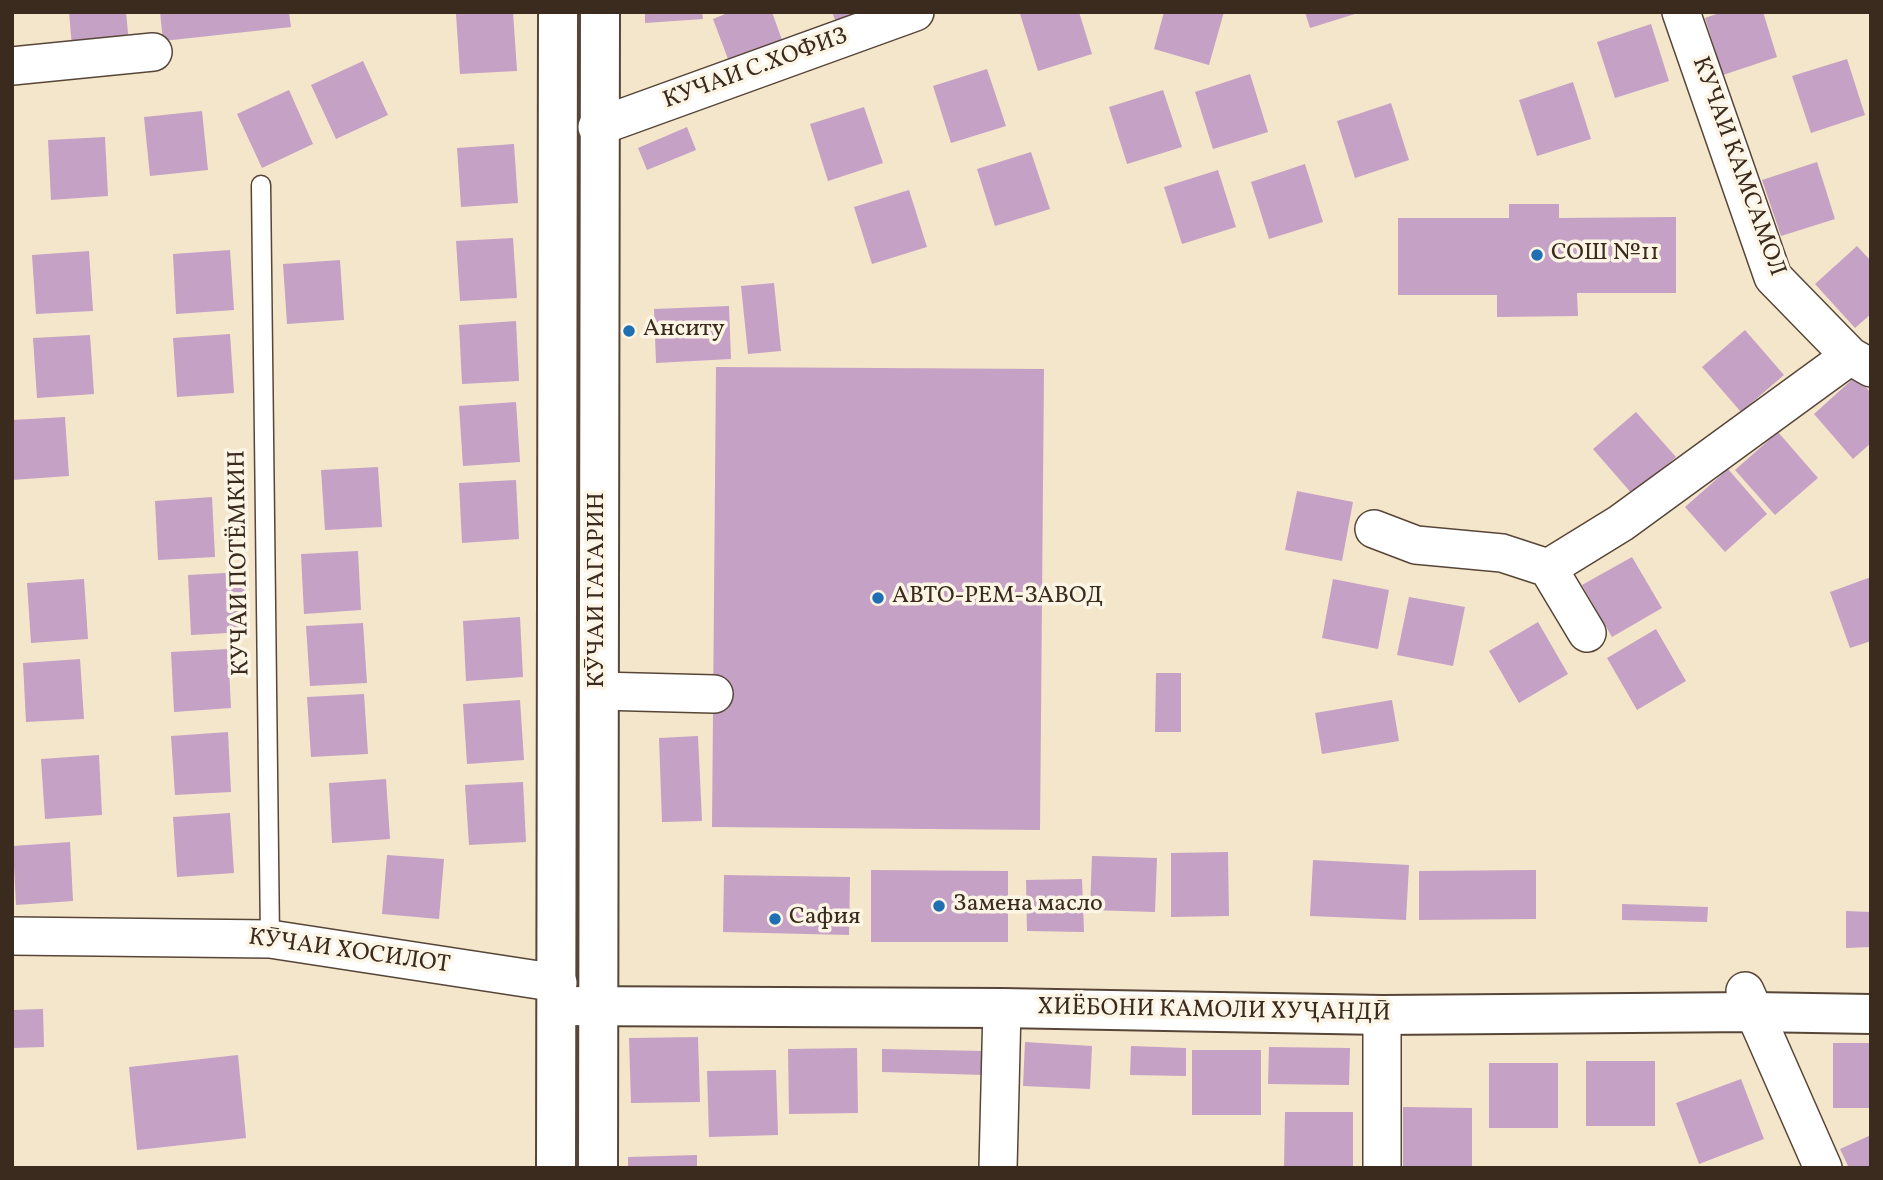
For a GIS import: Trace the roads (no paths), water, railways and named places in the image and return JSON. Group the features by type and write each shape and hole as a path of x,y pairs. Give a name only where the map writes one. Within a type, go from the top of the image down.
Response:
{"main road":[{"name":"КӮЧАИ ГАГАРИН","path":"556,1168 558,12"},
{"name":"КӮЧАИ ГАГАРИН","path":"598,1168 601,994 597,127 600,12"},
{"name":"ХИЁБОНИ КАМОЛИ ХУҶАНДӢ","path":"558,994 1382,993 1750,1001 1871,1014"},
{"name":"ХИЁБОНИ КАМОЛИ ХУҶАНДӢ","path":"601,994 1002,1008 1382,1015 1750,1001 1871,993"}],"street":[{"name":"КУЧАИ С.ХОФИЗ","path":"597,127 915,12"},
{"name":"КУЧАИ КАМСАМОЛ","path":"1681,12 1773,277 1861,362"},
{"path":"12,66 153,52"},
{"path":"1548,568 1622,523 1861,362"},
{"path":"1374,529 1416,545 1502,553 1548,568 1587,633"},
{"path":"599,691 714,694"},
{"name":"КӮЧАИ ХОСИЛОТ","path":"12,936 270,939 558,994"},
{"path":"1750,1001 1823,1168"},
{"path":"998,1168 1002,1008"},
{"path":"1382,1015 1382,1168"}],"lane":[{"name":"КУЧАИ ПОТЁМКИН","path":"261,186 270,939"}],"place":[{"name":"СОШ №11","path":"1537,255"},
{"name":"Анситу","path":"629,331"},
{"name":"АВТО-РЕМ-ЗАВОД","path":"878,598"},
{"name":"Замена масло","path":"939,906"},
{"name":"Сафия","path":"775,919"}]}
